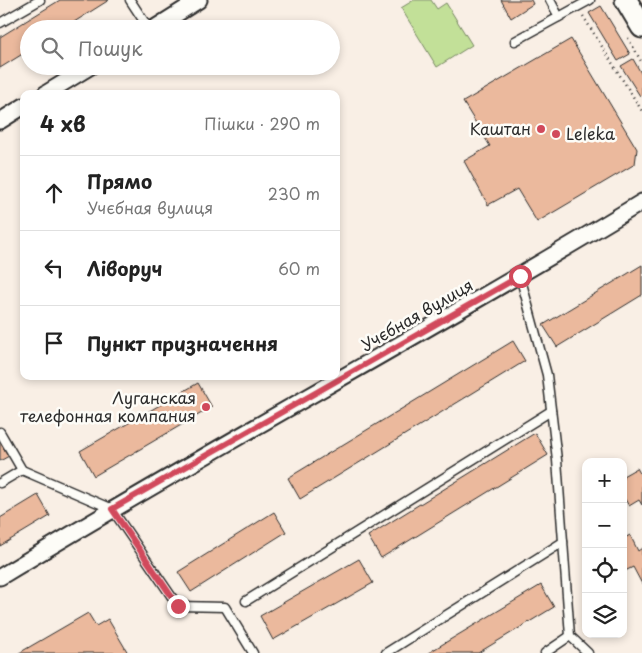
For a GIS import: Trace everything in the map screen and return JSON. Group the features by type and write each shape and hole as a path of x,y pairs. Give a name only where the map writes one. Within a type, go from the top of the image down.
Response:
{"street":[{"path":"166,20 199,0"},
{"path":"626,0 642,27"},
{"path":"52,90 76,75"},
{"path":"0,121 20,108"},
{"name":"Учєбная вулиця","path":"340,379 520,276 642,202"},
{"name":"Учєбная вулиця","path":"0,577 112,509 338,380"}],"lane":[{"path":"0,23 40,0"},
{"path":"130,0 144,20"},
{"path":"550,0 560,17"},
{"path":"515,41 590,0"},
{"path":"520,276 547,376 564,542 570,636 588,653"},
{"path":"246,601 551,411"},
{"path":"0,432 22,470 112,509 178,606 224,607 253,653"},
{"path":"0,483 22,470"},
{"path":"386,653 564,542"},
{"path":"545,653 570,636"}],"path":[{"path":"577,7 642,111"}],"green space":[{"path":"414,0 431,0 437,9 446,3 472,45 437,67 401,8"}],"building":[{"path":"60,0 109,0 77,20 28,20"},
{"path":"501,0 531,0 533,4 511,18"},
{"path":"601,6 630,54 618,61 589,13"},
{"path":"20,25 20,56 0,68 0,37"},
{"name":"Leleka","path":"571,39 637,149 635,164 537,222 517,189 488,205 464,161 490,146 463,102"},
{"path":"633,59 642,75 642,95 640,96 621,66"},
{"path":"642,265 642,295 557,347 543,325"},
{"path":"513,341 525,361 300,499 288,478"},
{"path":"198,383 212,407 94,476 80,451"},
{"path":"535,433 548,455 381,558 368,536"},
{"path":"0,442 9,456 0,461"},
{"path":"637,468 642,477 642,505 639,500 629,506 627,503 627,474"},
{"path":"38,495 50,516 0,546 0,518"},
{"path":"274,512 286,532 191,592 178,572"},
{"path":"630,535 638,551 642,548 642,584 633,567 627,570 627,537"},
{"path":"359,559 373,583 273,640 260,616"},
{"path":"541,585 554,607 478,653 428,653"},
{"path":"88,613 96,626 108,619 128,653 19,653"}],"place":[{"name":"Каштан","path":"541,129"},
{"name":"Leleka","path":"556,134"},
{"name":"Луганская телефонная компания","path":"206,407"}],"route":[{"path":"178,606 112,509 520,276"}]}
